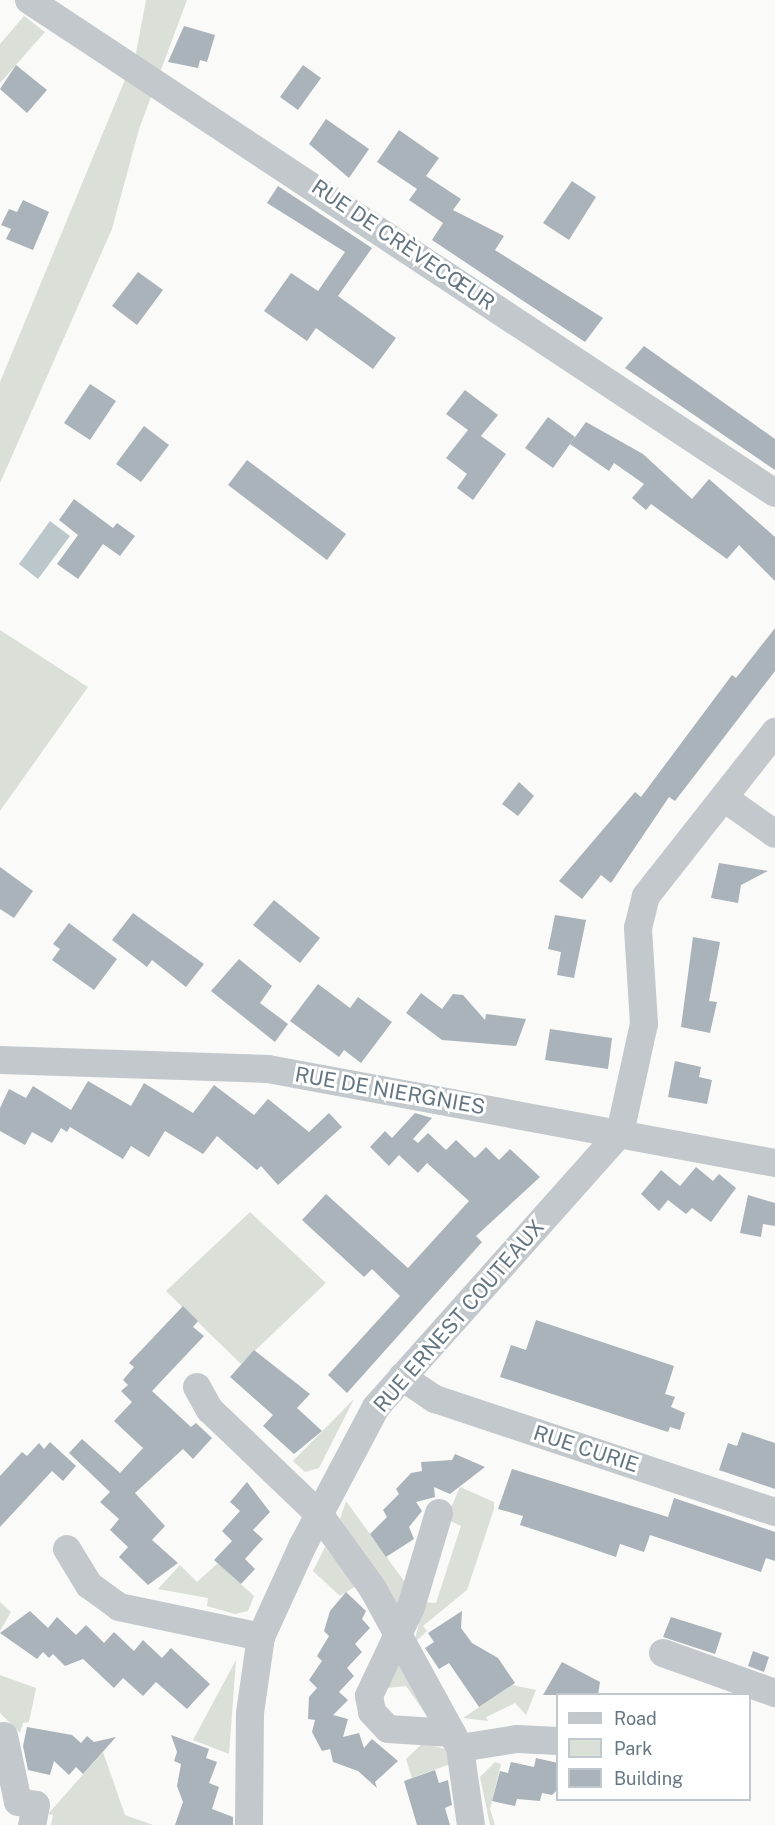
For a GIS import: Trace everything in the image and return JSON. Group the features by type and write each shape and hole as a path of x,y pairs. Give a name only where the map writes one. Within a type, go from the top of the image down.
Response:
{"street":[{"name":"RUE DE CRÈVECŒUR","path":"28,0 775,493"},
{"path":"620,1133 644,1024 638,928 646,896 775,732"},
{"path":"724,798 775,834"},
{"name":"RUE DE NIERGNIES","path":"0,1060 268,1069 775,1163"},
{"name":"RUE ERNEST COUTEAUX","path":"249,1825 250,1713 261,1637 319,1514 376,1407 620,1133"},
{"name":"RUE CURIE","path":"402,1377 435,1399 775,1512"},
{"path":"197,1387 210,1410 319,1514 373,1589 456,1740 471,1825"},
{"path":"439,1513 411,1607 396,1633 369,1696 372,1712 379,1723 400,1733 456,1740 556,1741"},
{"path":"67,1550 89,1585 119,1607 261,1637"},
{"path":"663,1653 775,1693"},
{"path":"4,1736 18,1802 36,1805 32,1825"}],"green space":[{"path":"146,0 187,0 139,129 112,229 0,483 0,382 136,53"},
{"path":"24,16 45,32 0,83 0,44"},
{"path":"0,630 88,687 0,811"},
{"path":"250,1212 326,1283 241,1364 166,1291"},
{"path":"354,1399 319,1468 305,1472 293,1461"},
{"path":"460,1487 494,1502 494,1509 467,1590 423,1626 427,1631 414,1643 424,1602 436,1603 461,1526 446,1519"},
{"path":"346,1501 404,1581 407,1590 398,1608 340,1519"},
{"path":"325,1547 356,1586 340,1596 313,1571"},
{"path":"218,1563 254,1596 248,1611 235,1614 207,1606 208,1598 158,1589 180,1565 197,1582"},
{"path":"0,1602 11,1612 0,1631"},
{"path":"394,1657 435,1727 406,1686 387,1688"},
{"path":"236,1660 229,1754 193,1740"},
{"path":"0,1675 36,1688 29,1722 23,1723 20,1733 0,1713"},
{"path":"512,1685 536,1690 526,1715 515,1703 486,1717 488,1721 463,1718"},
{"path":"423,1743 445,1749 450,1764 412,1778 406,1759"},
{"path":"103,1752 125,1815 153,1825 51,1825 53,1815 48,1814"},
{"path":"495,1762 501,1764 490,1809 495,1825 490,1825 480,1777"}],"shaded area":[{"path":"50,521 70,536 38,579 19,564"}],"building":[{"path":"184,26 215,35 207,62 200,60 198,68 168,62"},
{"path":"16,65 47,90 27,113 0,89"},
{"path":"303,65 321,78 298,110 280,97"},
{"path":"326,119 369,149 349,178 309,144"},
{"path":"399,130 439,158 426,176 461,199 453,210 504,236 495,250 603,318 585,342 432,240 443,223 409,200 417,189 377,162"},
{"path":"572,181 596,197 569,240 543,223"},
{"path":"278,186 372,248 338,296 396,338 373,369 316,328 307,341 264,311 291,273 318,291 345,252 267,203"},
{"path":"23,200 49,212 33,250 6,239 11,229 1,225 9,209 17,212"},
{"path":"138,272 163,290 137,325 112,306"},
{"path":"644,346 775,439 775,470 625,368"},
{"path":"90,384 116,401 90,440 64,423"},
{"path":"465,390 498,415 481,436 506,454 473,500 457,488 467,474 446,458 468,430 446,414"},
{"path":"548,417 575,437 553,468 525,448"},
{"path":"586,422 643,454 692,499 709,479 775,537 775,581 739,545 727,559 651,504 646,510 632,498 644,484 614,463 609,471 570,444"},
{"path":"144,426 169,445 141,482 116,464"},
{"path":"247,460 346,534 327,560 228,485"},
{"path":"74,499 113,528 117,523 135,536 120,556 103,544 78,579 57,564 78,535 59,520"},
{"path":"775,628 775,671 675,801 669,797 611,883 601,875 582,899 559,881 635,792 641,797 732,675 736,678"},
{"path":"519,782 534,796 518,816 502,804"},
{"path":"719,863 768,871 741,885 738,903 711,898"},
{"path":"0,867 33,891 14,918 0,909"},
{"path":"274,900 320,938 300,963 253,925"},
{"path":"133,913 204,964 186,987 152,960 147,967 112,940"},
{"path":"555,915 586,920 574,978 557,975 561,952 548,949"},
{"path":"69,923 117,959 94,990 52,960 60,949 53,944"},
{"path":"693,937 720,942 709,1001 717,1002 710,1033 681,1027"},
{"path":"239,959 272,986 260,1003 288,1024 275,1042 211,991"},
{"path":"318,984 350,1008 358,997 392,1022 361,1063 344,1050 339,1057 290,1021"},
{"path":"421,993 442,1009 453,994 463,995 485,1020 486,1014 526,1019 516,1046 442,1040 406,1013"},
{"path":"550,1029 612,1038 608,1069 545,1060"},
{"path":"675,1061 701,1067 699,1077 712,1080 707,1104 668,1097"},
{"path":"88,1081 131,1106 144,1083 193,1113 214,1085 254,1115 268,1099 309,1132 329,1113 342,1127 278,1185 261,1166 257,1170 217,1136 203,1154 165,1131 149,1157 131,1146 123,1159 70,1127 67,1132 61,1128 52,1143 32,1132 25,1145 0,1131 0,1108 9,1089 26,1098 33,1086 71,1110"},
{"path":"415,1113 432,1118 413,1139 418,1143 428,1133 446,1150 456,1140 475,1158 486,1147 499,1160 510,1149 540,1177 476,1236 482,1242 347,1393 328,1375 400,1296 372,1269 364,1277 302,1220 326,1194 408,1268 469,1201 427,1163 418,1173 399,1155 389,1166 370,1147 385,1131 392,1138"},
{"path":"696,1167 713,1181 719,1174 736,1188 711,1222 692,1208 686,1214 668,1200 659,1211 641,1194 661,1170 680,1186"},
{"path":"748,1195 775,1203 775,1226 763,1224 761,1237 740,1233"},
{"path":"183,1306 198,1321 193,1327 204,1336 152,1391 191,1427 196,1423 212,1438 193,1459 183,1449 135,1493 165,1526 152,1540 178,1563 148,1585 119,1557 128,1547 110,1530 119,1519 100,1502 110,1492 69,1453 82,1439 120,1473 143,1448 114,1421 132,1402 121,1391 128,1385 123,1380 134,1367 129,1363"},
{"path":"536,1320 674,1366 665,1394 675,1397 671,1407 685,1413 680,1430 670,1427 668,1432 500,1377 511,1345 526,1350"},
{"path":"254,1350 310,1394 297,1408 322,1431 294,1454 263,1426 273,1415 230,1377"},
{"path":"742,1432 775,1443 775,1489 719,1470 728,1443 737,1446"},
{"path":"50,1442 76,1466 63,1481 52,1471 0,1527 0,1476 22,1452 27,1456 39,1443 44,1449"},
{"path":"455,1454 485,1467 450,1494 434,1487 435,1497 416,1502 422,1511 409,1527 414,1539 386,1557 370,1534 387,1517 383,1510 399,1494 396,1489 411,1473 422,1471 421,1462 452,1460"},
{"path":"512,1469 668,1517 674,1498 775,1532 775,1561 766,1558 761,1572 650,1535 644,1552 620,1544 616,1557 520,1525 523,1516 498,1509"},
{"path":"247,1482 270,1512 253,1530 263,1539 245,1559 255,1569 241,1584 214,1560 232,1541 222,1531 240,1511 230,1502"},
{"path":"346,1592 366,1611 362,1619 370,1628 355,1644 362,1652 347,1668 354,1676 339,1692 348,1700 333,1715 348,1719 343,1737 359,1733 364,1748 372,1739 398,1761 375,1782 377,1788 358,1771 333,1762 330,1749 322,1751 312,1732 315,1720 308,1719 309,1697 317,1688 309,1680 322,1661 317,1656 329,1636 324,1631 330,1611"},
{"path":"30,1611 48,1628 57,1617 76,1635 86,1625 104,1643 114,1632 134,1651 143,1640 162,1658 171,1648 210,1684 187,1709 156,1682 143,1696 123,1678 114,1688 83,1659 65,1666 53,1654 49,1658 43,1652 37,1659 0,1633"},
{"path":"462,1611 461,1628 472,1643 498,1658 515,1683 479,1707 449,1663 439,1669 425,1648 434,1642 428,1633"},
{"path":"671,1617 722,1633 715,1654 663,1637"},
{"path":"753,1651 769,1657 764,1672 748,1666"},
{"path":"562,1662 600,1682 598,1693 543,1695"},
{"path":"27,1727 72,1735 81,1743 87,1736 94,1742 116,1737 83,1774 76,1767 69,1775 54,1761 50,1775 28,1770 23,1746"},
{"path":"171,1735 209,1749 206,1758 217,1762 209,1783 219,1787 212,1809 233,1817 233,1825 175,1825 183,1802 177,1786 181,1764 174,1761 177,1752"},
{"path":"536,1758 556,1763 556,1791 552,1795 542,1793 540,1801 517,1799 515,1806 492,1801 500,1771 508,1773 511,1762 534,1767"},
{"path":"435,1770 439,1783 448,1780 452,1805 445,1808 450,1825 417,1825 404,1781"}]}
